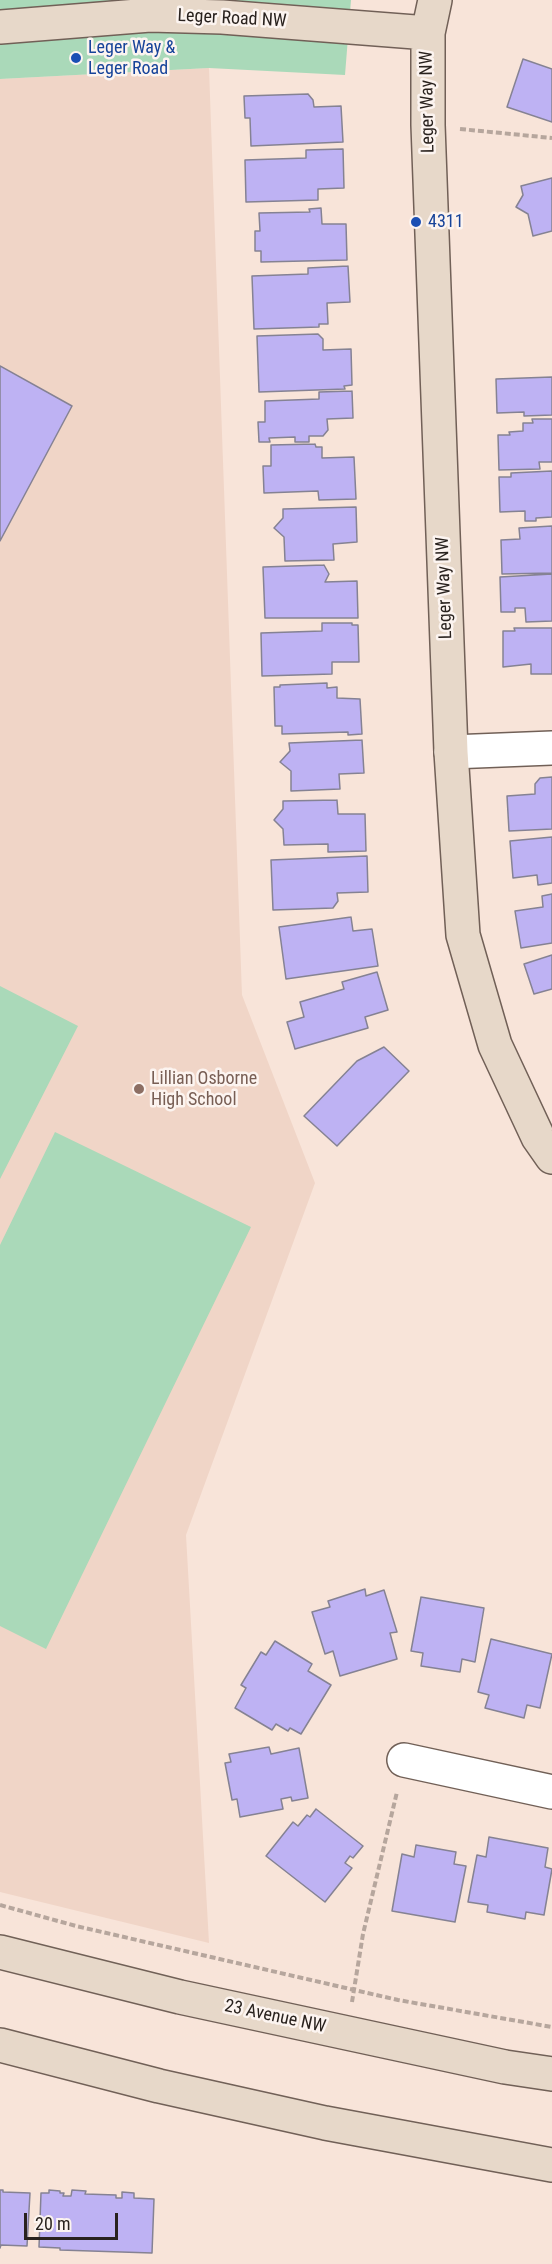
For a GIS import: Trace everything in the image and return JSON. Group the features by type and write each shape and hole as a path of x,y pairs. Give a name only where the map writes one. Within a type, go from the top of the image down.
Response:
{"street":[{"name":"Leger Way NW","path":"435,0 428,33 428,125 451,752 463,935 495,1045 538,1137 552,1157"},
{"name":"Leger Road NW","path":"0,27 80,19 160,15 222,16 428,33"},
{"path":"451,752 552,748"},
{"path":"404,1760 552,1791"},
{"name":"23 Avenue NW","path":"0,1952 180,1997 505,2067 552,2074"},
{"path":"0,2045 159,2086 325,2123 552,2165"}],"path":[{"path":"428,125 552,138"},
{"path":"347,2032 363,1934 404,1760"},
{"path":"0,1905 76,1926 398,2000 552,2026"}],"shaded area":[{"name":"Lillian Osborne High School","path":"209,68 242,995 315,1183 186,1535 209,1943 0,1892 0,79"}],"green space":[{"path":"0,0 351,0 345,75 209,68 0,79"},
{"path":"0,986 78,1026 0,1179"},
{"path":"55,1132 251,1227 46,1649 0,1626 0,1245"}],"building":[{"path":"523,59 552,69 552,122 507,107"},
{"path":"308,94 313,100 314,107 341,106 343,142 251,146 250,118 245,118 244,96"},
{"path":"343,149 344,188 318,189 318,200 246,202 245,160 306,158 306,150"},
{"path":"552,178 552,231 533,236 528,214 516,207 523,195 521,186"},
{"path":"321,208 322,224 346,224 347,260 261,262 261,251 255,251 255,231 260,231 259,213 310,212 309,209"},
{"path":"348,266 350,302 327,303 328,324 319,324 319,327 254,329 252,276 308,274 308,268"},
{"path":"318,334 323,339 323,350 351,349 352,385 344,386 345,389 259,392 257,336"},
{"path":"0,366 72,406 0,541"},
{"path":"552,377 552,415 524,416 524,412 497,413 496,379"},
{"path":"352,391 353,418 327,419 328,430 323,436 309,436 309,442 295,442 295,437 269,438 270,442 259,442 258,422 265,422 265,401 319,399 319,392"},
{"path":"532,419 552,419 552,462 539,462 540,469 499,470 498,435 510,435 509,432 523,431 523,423 533,423"},
{"path":"315,444 316,447 322,447 322,458 354,457 356,499 319,500 318,491 264,493 263,466 271,466 271,445"},
{"path":"552,471 552,517 525,521 525,511 500,512 499,477 511,477 511,473"},
{"path":"356,507 357,542 333,544 334,560 285,561 284,537 274,528 283,518 283,509"},
{"path":"552,526 552,573 502,574 501,540 520,539 519,528"},
{"path":"324,565 329,574 325,582 357,581 358,618 265,618 263,567"},
{"path":"552,574 552,621 526,622 525,608 515,608 515,612 501,612 500,577"},
{"path":"322,623 358,625 359,662 332,662 332,674 262,676 261,633 322,631"},
{"path":"514,628 552,628 552,674 531,674 531,664 503,667 503,631 515,631"},
{"path":"327,683 327,688 337,687 337,698 360,699 362,734 348,735 348,732 282,734 282,726 275,726 274,687"},
{"path":"362,740 364,773 339,774 340,789 291,791 291,771 280,762 290,751 289,743"},
{"path":"552,777 552,829 509,831 507,796 535,794 535,784 540,778"},
{"path":"337,800 338,814 365,814 366,851 328,852 328,844 284,845 283,829 274,820 283,809 283,801"},
{"path":"552,837 552,883 538,885 537,875 513,878 510,841"},
{"path":"367,856 368,892 337,893 338,901 333,908 273,910 271,860"},
{"path":"552,894 552,943 521,948 515,911 543,907 542,896"},
{"path":"351,917 353,931 372,929 378,966 286,979 279,927"},
{"path":"552,955 552,989 534,994 524,964"},
{"path":"377,972 388,1010 365,1017 368,1028 295,1049 287,1022 304,1017 300,1002 344,989 342,982"},
{"path":"384,1047 409,1071 337,1146 304,1116 357,1061"},
{"path":"365,1589 366,1596 384,1590 397,1632 390,1633 397,1659 340,1676 333,1651 325,1654 312,1612 330,1607 328,1601"},
{"path":"421,1597 484,1608 475,1662 462,1659 460,1672 421,1666 423,1653 411,1651"},
{"path":"491,1639 552,1654 540,1708 527,1705 524,1718 485,1708 489,1695 478,1692"},
{"path":"275,1641 312,1664 308,1671 331,1685 301,1734 290,1728 288,1731 276,1724 272,1730 235,1708 246,1688 241,1685 261,1652 266,1655"},
{"path":"269,1747 271,1754 299,1748 308,1798 292,1801 291,1797 281,1799 283,1809 240,1817 237,1799 232,1800 225,1763 231,1762 229,1754"},
{"path":"316,1809 363,1846 353,1858 350,1856 345,1863 352,1868 325,1902 266,1856 293,1822 298,1826 307,1815 310,1817"},
{"path":"489,1837 548,1848 545,1867 552,1869 544,1915 526,1912 525,1919 487,1912 488,1905 468,1902 477,1855 486,1857"},
{"path":"416,1845 456,1852 454,1864 466,1866 455,1922 392,1911 402,1854 414,1857"},
{"path":"0,2190 30,2193 27,2246 1,2245 0,2248"},
{"path":"49,2190 60,2191 64,2193 63,2196 71,2196 72,2190 86,2191 85,2194 116,2195 116,2198 122,2198 122,2192 134,2193 134,2198 154,2199 152,2253 60,2250 60,2248 39,2247 41,2193 49,2193"}],"place":[{"name":"Leger Way & Leger Road","path":"76,58"},
{"name":"4311","path":"416,222"},
{"name":"Lillian Osborne High School","path":"139,1089"}]}
